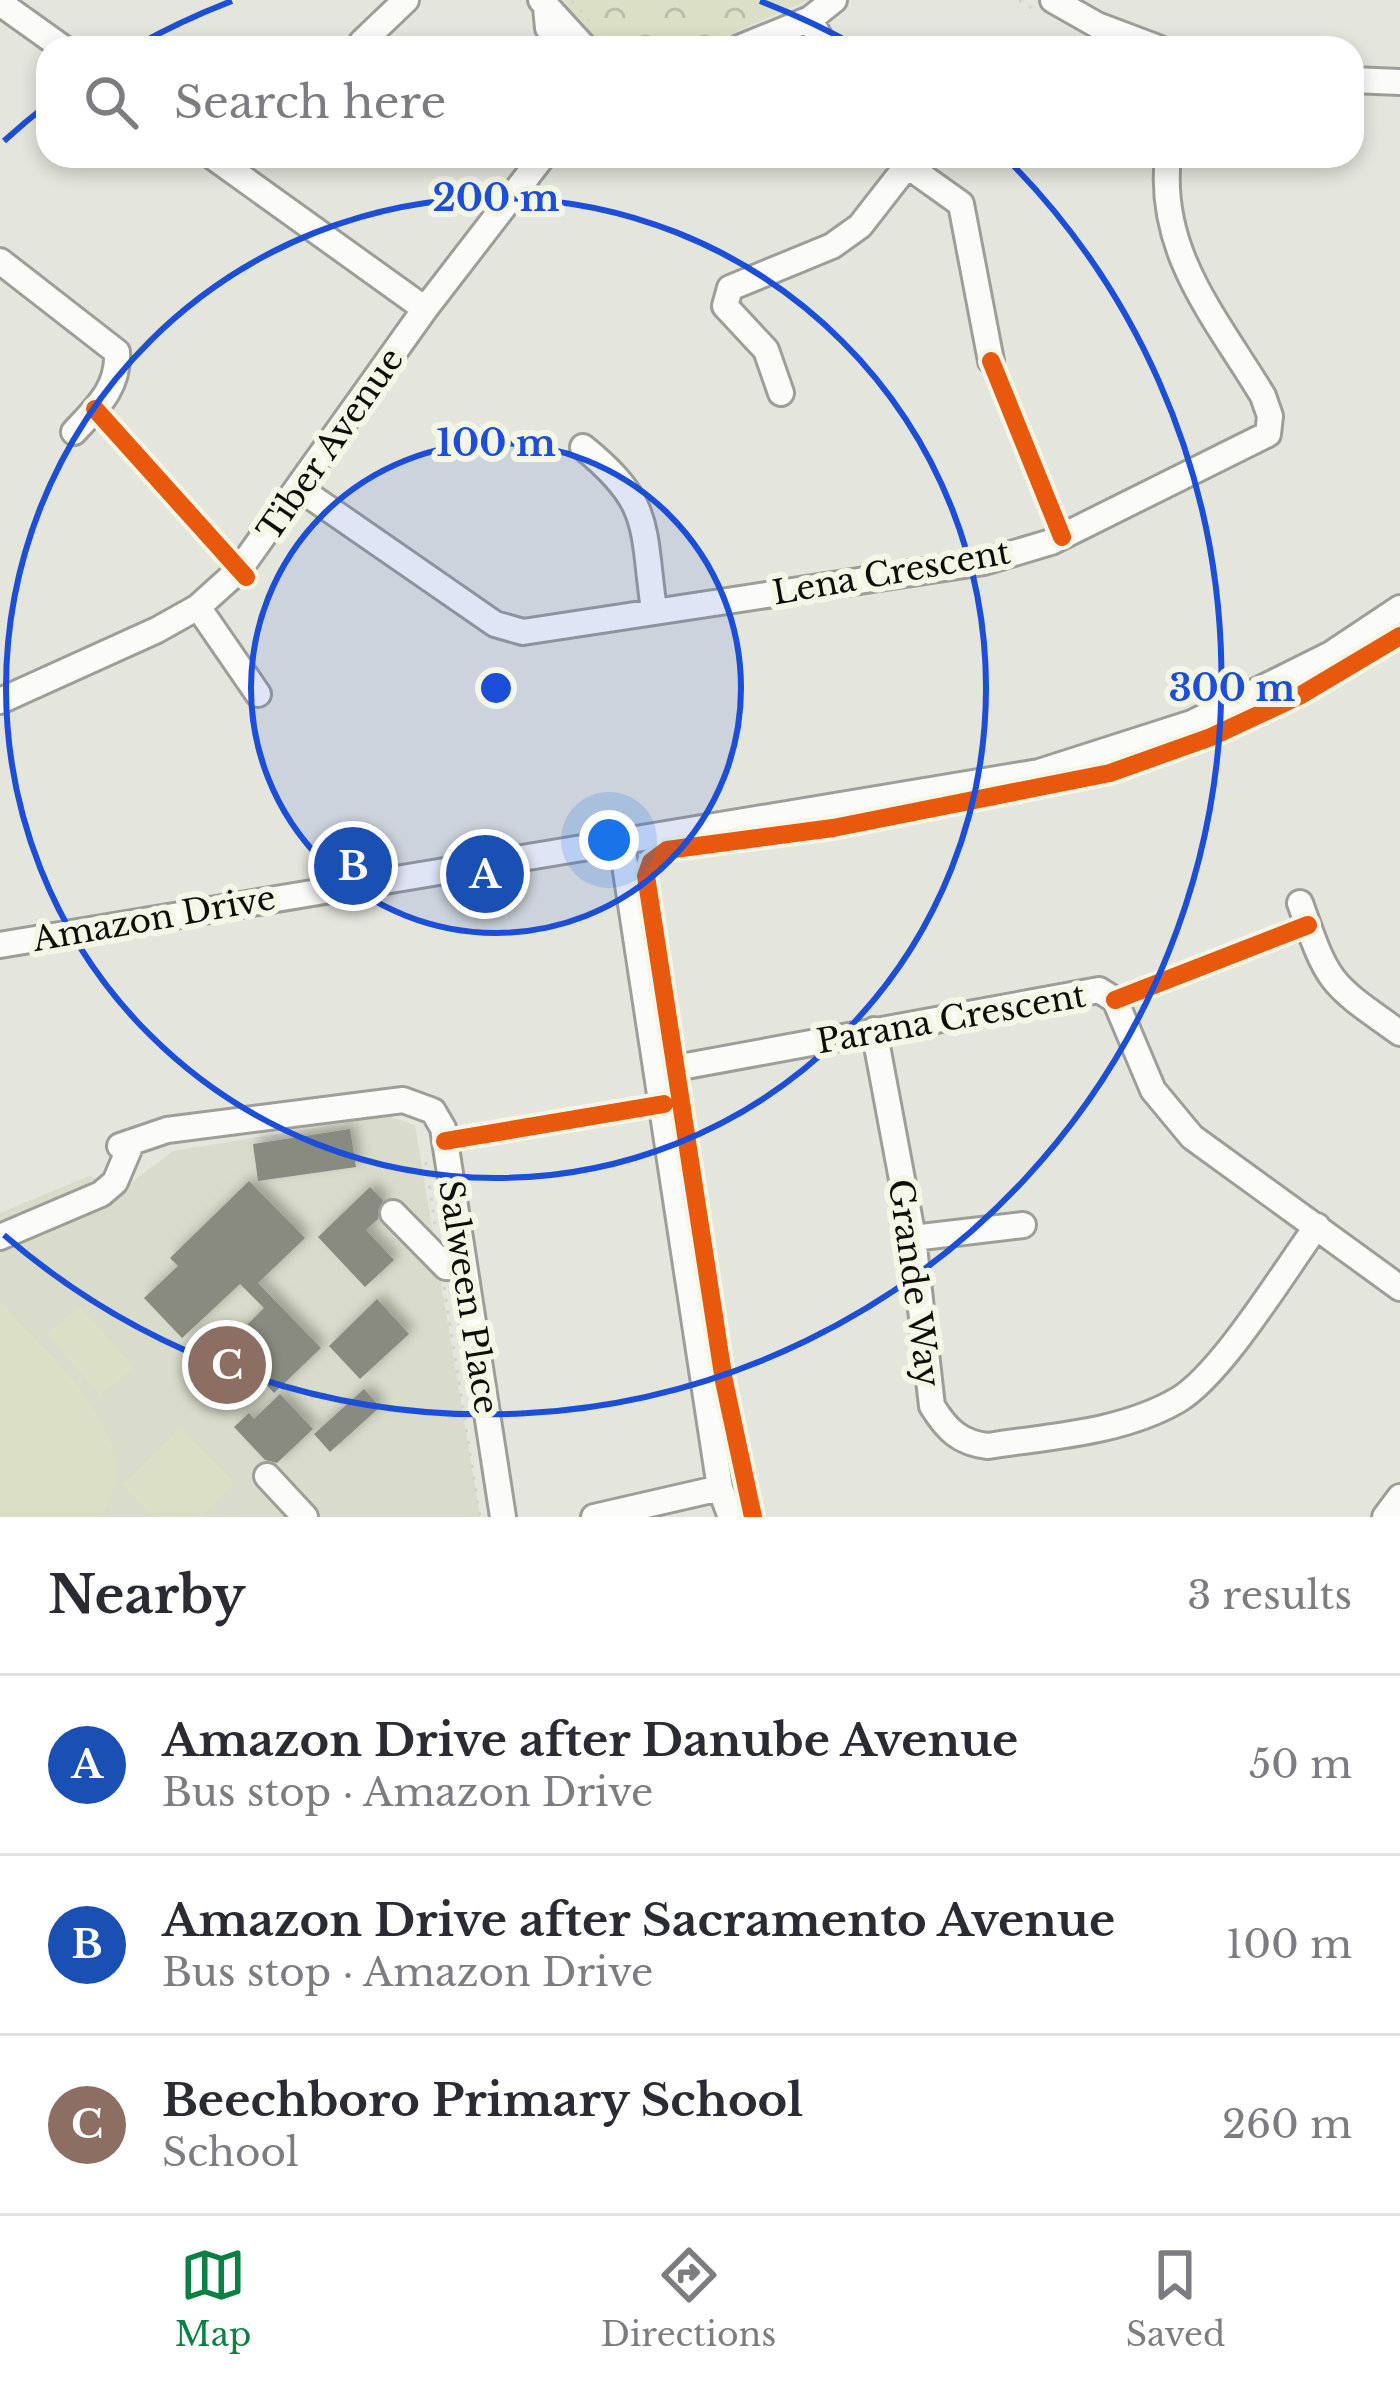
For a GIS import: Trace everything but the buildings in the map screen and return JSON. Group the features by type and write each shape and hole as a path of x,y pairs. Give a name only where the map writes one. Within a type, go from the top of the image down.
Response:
{"street":[{"path":"368,36 406,0"},
{"path":"768,36 810,19 834,0"},
{"path":"1053,0 1126,36"},
{"path":"0,2 47,36"},
{"path":"543,3 553,36"},
{"path":"543,3 576,36"},
{"path":"810,19 819,36"},
{"path":"1364,80 1400,82"},
{"path":"229,168 424,309"},
{"name":"Tiber Avenue","path":"0,701 198,608 239,570 424,309 534,168"},
{"path":"781,393 766,350 725,306 730,288 832,246 860,226 896,168"},
{"path":"909,168 961,204 991,361"},
{"name":"Lena Crescent","path":"300,489 495,624 523,632 984,562 1051,542 1268,434 1270,416 1263,396 1175,251 1164,191 1167,168"},
{"path":"0,262 117,352 118,374 108,394 74,433"},
{"path":"583,447 623,480 639,506 654,610"},
{"path":"198,608 258,694"},
{"name":"Amazon Drive","path":"4,948 330,886 622,845 1039,772 1192,723 1331,654 1400,608"},
{"path":"622,845 720,1488 731,1517"},
{"path":"1300,903 1321,968 1338,989 1400,1033"},
{"name":"Parana Crescent","path":"659,1071 1099,990 1114,1000 1153,1090 1192,1137 1400,1288"},
{"name":"Grande Way","path":"874,1030 913,1238 932,1406 946,1428 967,1443 988,1446 1121,1424 1181,1398 1220,1357 1317,1226"},
{"name":"Salween Place","path":"0,1237 101,1194 116,1182 126,1144 167,1130 403,1100 433,1111 447,1153 454,1275 503,1517"},
{"path":"393,1213 454,1275"},
{"path":"913,1238 1023,1225"},
{"path":"268,1476 305,1517"},
{"path":"594,1517 720,1488"},
{"path":"1385,1517 1400,1497"}],"path":[{"path":"436,1234 425,1164 431,1154 447,1153"},
{"path":"454,1275 480,1517"}],"shaded area":[{"path":"388,1116 415,1125 480,1517 0,1517 0,1213 89,1176 124,1188 173,1151"}],"green space":[{"path":"563,0 809,0 726,36 588,36"},
{"path":"0,1301 67,1373 106,1429 115,1459 114,1488 101,1517 0,1517"},
{"path":"80,1306 134,1367 100,1396 47,1334"},
{"path":"181,1427 236,1483 201,1517 155,1517 122,1484"}],"cycle path":[{"path":"991,361 1062,537"},
{"path":"95,409 246,577"},
{"path":"753,1517 724,1381 646,876 651,862 667,850 833,828 1110,773 1211,737 1301,695 1400,636"},
{"path":"1115,1000 1308,925"},
{"path":"445,1141 664,1104"}],"place":[{"name":"Amazon Drive after Sacramento Avenue","path":"353,866"},
{"name":"Amazon Drive after Danube Avenue","path":"485,874"},
{"name":"Beechboro Primary School","path":"227,1365"}]}
